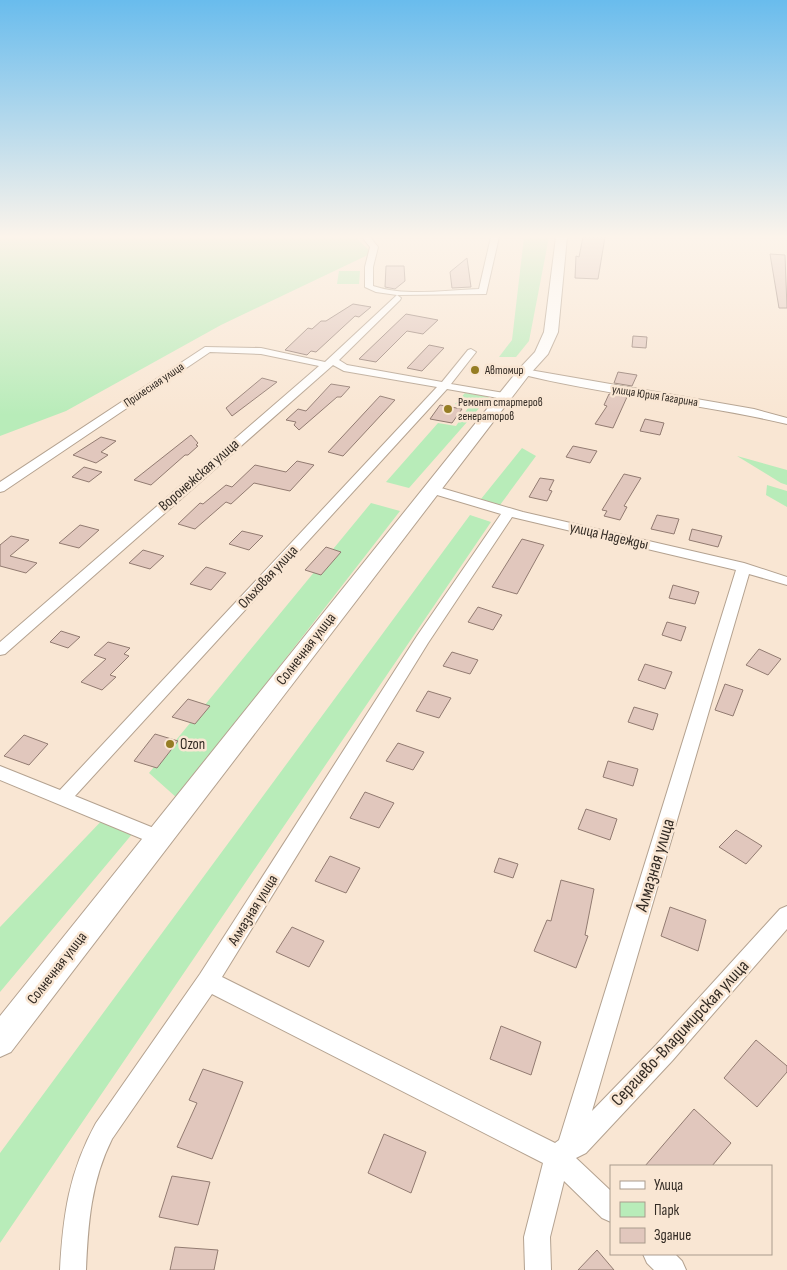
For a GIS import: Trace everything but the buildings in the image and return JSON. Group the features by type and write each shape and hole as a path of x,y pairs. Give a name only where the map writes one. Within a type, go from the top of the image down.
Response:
{"street":[{"name":"Солнечная улица","path":"0,1041 504,396 524,372 538,359 547,346 551,332 555,296"},
{"name":"Воронежская улица","path":"0,650 206,468 330,363 397,298"},
{"name":"Прилесная улица","path":"0,488 208,349 261,351 330,363 344,368 504,396"},
{"name":"Ольховая улица","path":"62,798 444,386 471,352"},
{"name":"улица Юрия Гагарина","path":"524,372 618,390 754,412 787,421"},
{"name":"улица Надежды","path":"431,489 509,512 744,567 787,581"},
{"name":"Алмазная улица","path":"73,1270 77,1199 90,1154 208,981 422,640 509,512"},
{"name":"Алмазная улица","path":"538,1270 537,1237 744,567"},
{"path":"0,773 159,838"},
{"name":"Сергиево-Владимирская улица","path":"563,1152 577,1144 664,1053 787,914"},
{"path":"208,981 563,1152 610,1208"},
{"path":"657,1255 672,1270"}],"green space":[{"path":"0,296 281,296 221,325 66,411 0,436"},
{"path":"517,296 538,296 529,341 516,357 499,357 512,340"},
{"path":"465,393 489,397 409,488 386,482 438,423 456,426 468,408 455,404"},
{"path":"522,448 536,456 500,505 481,499"},
{"path":"737,456 787,470 787,485 781,483"},
{"path":"767,485 787,491 787,507 766,495"},
{"path":"371,503 400,511 177,798 149,773"},
{"path":"470,515 491,522 0,1243 0,1153"},
{"path":"109,813 133,833 0,992 0,927"}],"place":[{"name":"Автомир","path":"475,370"},
{"name":"Ремонт стартеров генераторов","path":"448,409"},
{"name":"Ozon","path":"170,744"}]}
